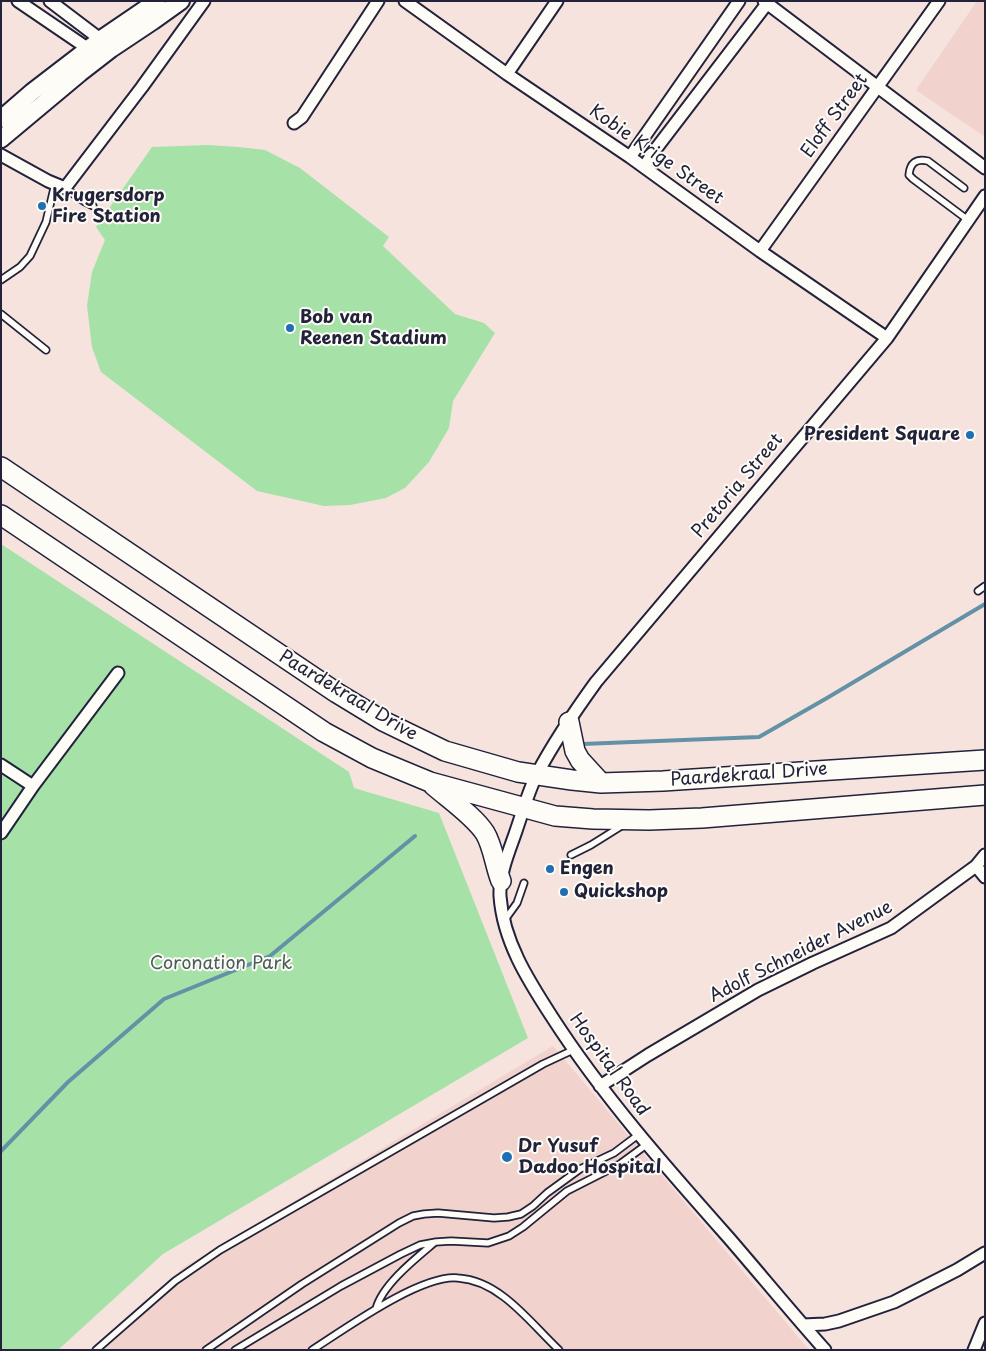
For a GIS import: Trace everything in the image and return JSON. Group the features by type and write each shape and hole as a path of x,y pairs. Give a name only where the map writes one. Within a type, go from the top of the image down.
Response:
{"main road":[{"path":"1,139 80,72 100,49 157,1"},
{"path":"1,120 32,92 100,49 153,22 181,1"},
{"name":"Paardekraal Drive","path":"1,467 337,693 383,721 445,751 518,772 601,782 663,781 985,760"},
{"path":"1,514 324,732 372,758 430,782 556,816 630,820 702,818 985,796"},
{"path":"569,722 575,751 580,760 601,782"},
{"path":"430,782 477,823 485,833 490,843 500,881"}],"street":[{"path":"18,1 100,49"},
{"path":"50,1 100,49"},
{"path":"1,155 60,186 142,87 204,1"},
{"path":"294,123 302,117 378,1"},
{"name":"Kobie Krige Street","path":"405,1 887,338"},
{"path":"507,74 557,1"},
{"path":"630,157 739,1"},
{"name":"Eloff Street","path":"760,251 939,1"},
{"path":"644,167 767,2 985,168"},
{"name":"Pretoria Street","path":"525,808 537,775 596,682 887,338 985,196"},
{"path":"1,833 33,786 118,673"},
{"path":"1,765 33,786"},
{"name":"Hospital Road","path":"525,808 500,881 500,897 505,928 519,962 573,1050 638,1135 825,1350"},
{"name":"Adolf Schneider Avenue","path":"600,1086 648,1055 758,990 891,928 976,866 985,855"},
{"path":"976,866 985,877"},
{"path":"803,1325 826,1324 839,1321 894,1302 957,1270 985,1253"},
{"path":"974,1350 985,1323"}],"lane":[{"path":"964,188 928,161 921,159 914,162 909,170 908,175 968,220"},
{"path":"1,280 30,256 60,186 92,206"},
{"path":"1,314 46,350"},
{"path":"978,591 985,586"},
{"path":"571,856 592,845 630,820"},
{"path":"504,921 517,903 524,884"},
{"path":"96,1350 174,1281 220,1250 543,1064 573,1050"},
{"path":"206,1350 302,1284 398,1223 413,1216 424,1214 438,1213 494,1218 521,1214 580,1169 614,1153 638,1135"},
{"path":"235,1350 341,1286 420,1245 436,1242 488,1242 509,1236 523,1227 567,1190 620,1164 646,1145"},
{"path":"376,1309 378,1301 389,1286 436,1242"},
{"path":"312,1350 376,1309 425,1284 458,1278 480,1283 502,1296 524,1313 558,1350"}],"shaded area":[{"path":"977,1 985,1 985,137 916,90"},
{"name":"Dr Yusuf Dadoo Hospital","path":"553,1046 809,1350 90,1350 184,1267"}],"green space":[{"name":"Bob van Reenen Stadium","path":"208,145 265,150 300,168 389,237 383,246 455,314 484,323 495,333 453,401 449,428 429,462 405,488 386,498 350,505 324,506 257,491 101,372 92,347 87,306 92,272 105,240 96,227 152,147"},
{"name":"Coronation Park","path":"1,544 349,772 354,788 439,813 528,1038 163,1254 58,1350 1,1350"}],"waterway":[{"path":"582,744 759,737 985,604"},
{"path":"1,1151 68,1082 164,999 270,956 415,836"}],"place":[{"name":"Krugersdorp Fire Station","path":"42,206"},
{"name":"Bob van Reenen Stadium","path":"290,328"},
{"name":"President Square","path":"970,435"},
{"name":"Engen","path":"550,869"},
{"name":"Quickshop","path":"564,892"},
{"name":"Dr Yusuf Dadoo Hospital","path":"507,1157"}]}
